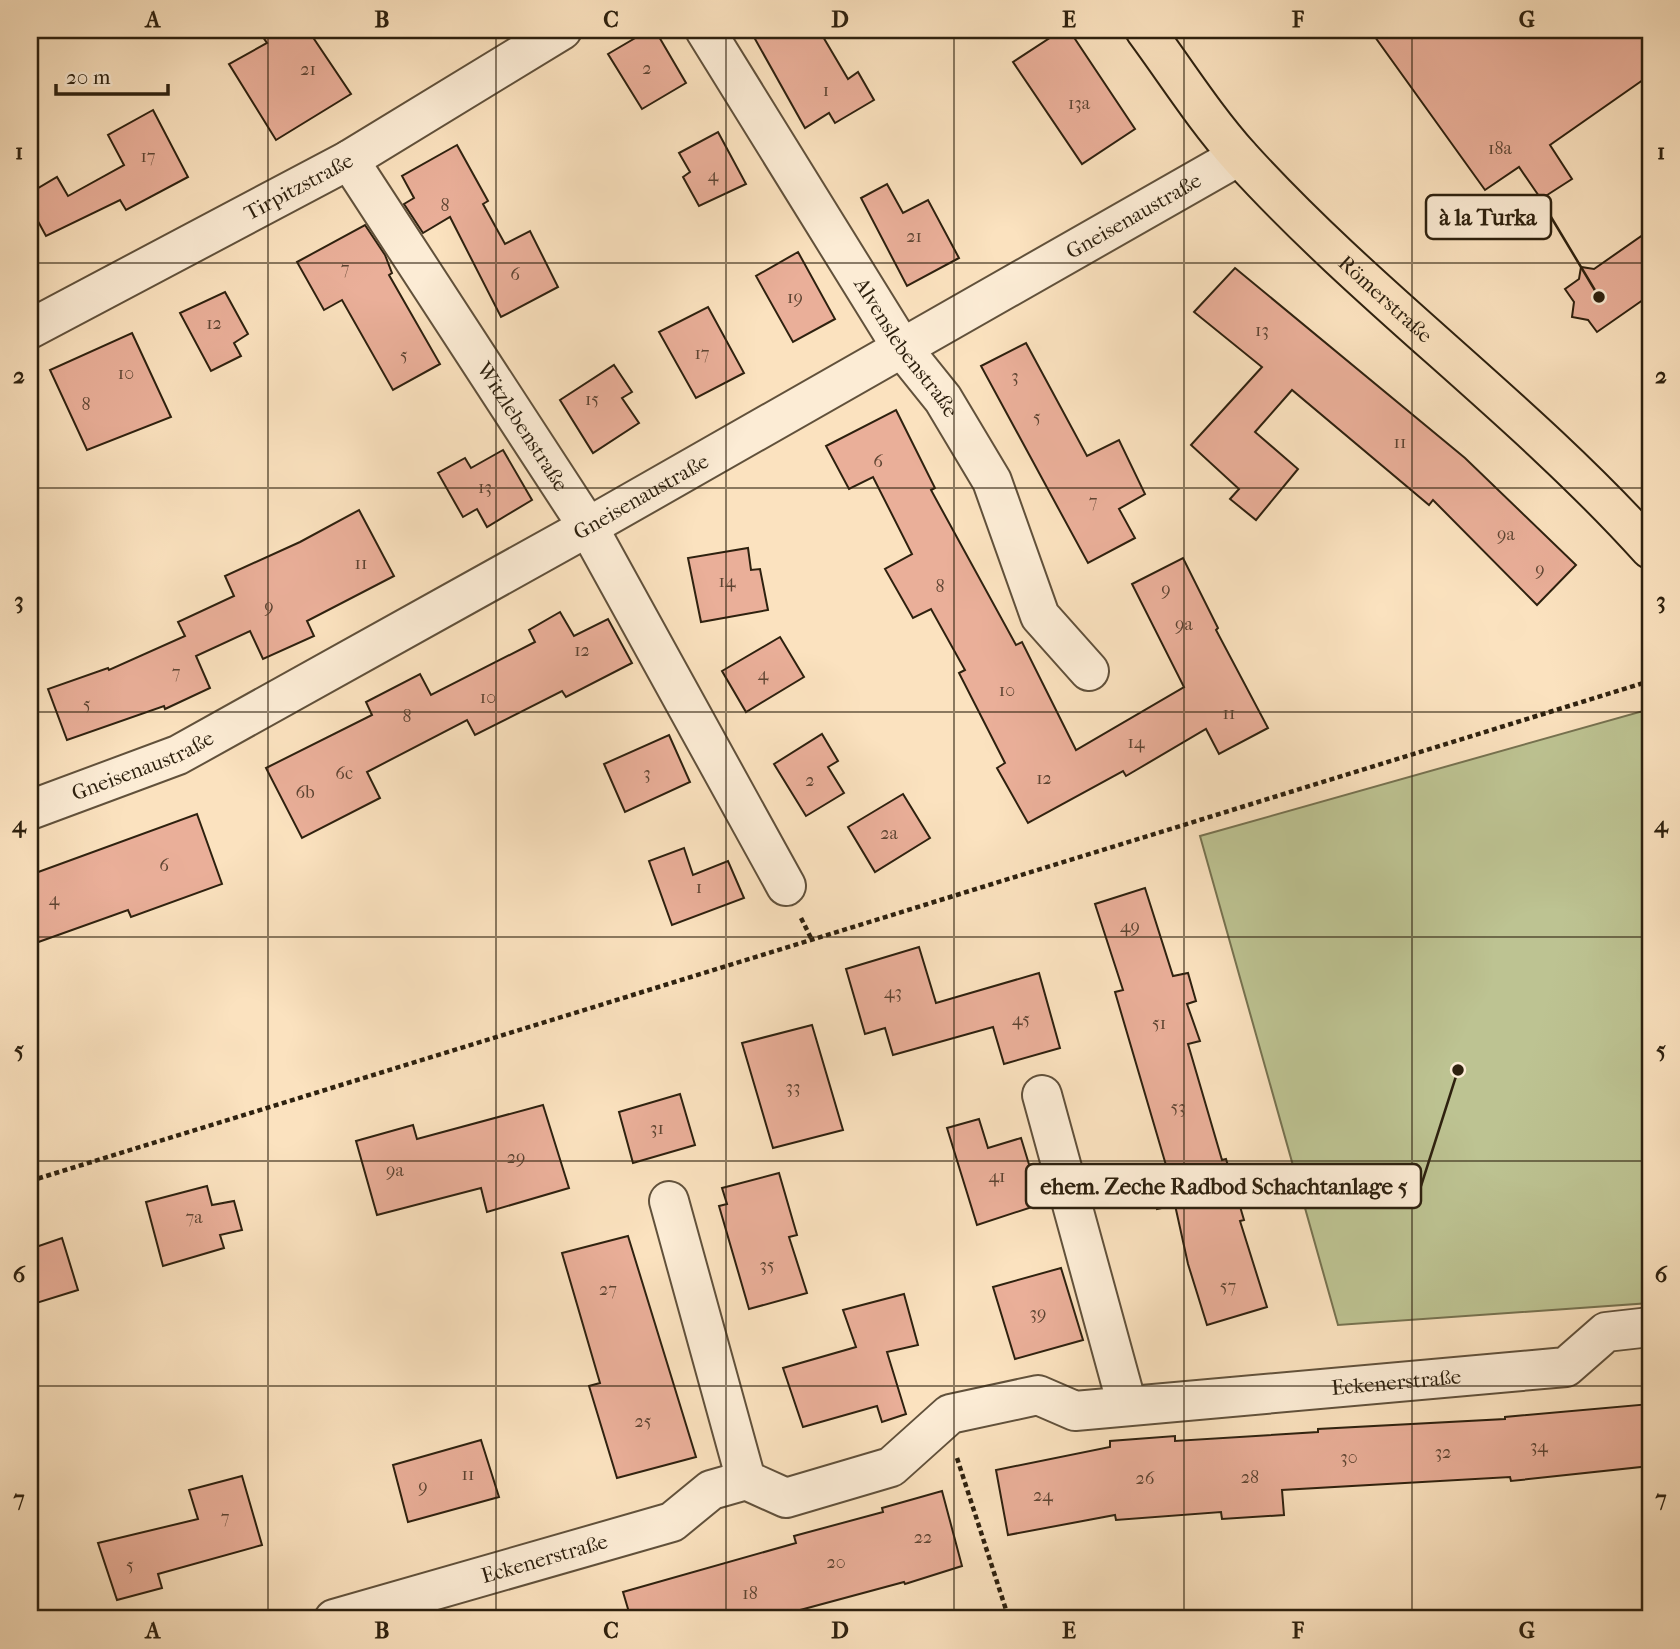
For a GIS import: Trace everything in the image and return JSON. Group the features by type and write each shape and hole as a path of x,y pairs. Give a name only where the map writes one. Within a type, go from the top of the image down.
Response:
{"main road":[{"name":"Römerstraße","path":"1145,30 1239,156 1398,308 1564,458 1650,549"}],"street":[{"name":"Tirpitzstraße","path":"30,329 349,160 562,30"},
{"name":"Alvenslebenstraße","path":"705,30 902,348 943,399 992,481 1040,616 1089,671"},
{"name":"Gneisenaustraße","path":"30,810 178,755 588,527 1239,156"},
{"name":"Witzlebenstraße","path":"349,160 588,527 786,886"},
{"path":"1042,1095 1127,1405"},
{"path":"669,1200 746,1480"},
{"name":"Eckenerstraße","path":"334,1619 672,1522 711,1490 746,1480 786,1498 891,1467 950,1414 1038,1395 1075,1411 1566,1367 1606,1332 1650,1327"}],"path":[{"path":"30,1181 1650,681"},
{"path":"922,1440 960,1460 1009,1619"}],"green space":[{"path":"1650,709 1650,1303 1338,1325 1200,836"}],"building":[{"path":"258,30 308,30 351,94 276,140 229,64 267,43"},
{"path":"649,30 655,30 686,83 642,109 608,54"},
{"path":"750,30 819,30 848,79 858,72 874,100 835,123 829,113 805,128"},
{"path":"1062,30 1069,30 1135,129 1082,164 1013,62"},
{"path":"1370,30 1650,30 1650,75 1550,145 1572,179 1541,199 1519,167 1485,190"},
{"path":"153,110 188,177 126,210 120,200 46,236 34,214 37,213 30,193 57,177 68,196 124,165 108,135"},
{"path":"718,132 746,184 699,206 683,177 690,172 679,153"},
{"path":"457,145 488,201 483,204 505,244 530,231 558,287 501,317 450,217 423,233 404,204 414,198 402,176"},
{"path":"887,184 903,213 928,200 959,258 907,286 861,198"},
{"path":"365,225 385,255 392,273 389,275 440,364 393,390 342,300 324,310 297,262"},
{"path":"1650,230 1650,295 1597,332 1588,320 1572,317 1574,302 1565,289 1579,279 1581,267 1594,269"},
{"path":"798,252 835,319 793,342 756,276"},
{"path":"1235,268 1465,458 1576,565 1537,605 1433,500 1429,505 1292,390 1255,432 1298,469 1256,520 1230,499 1239,489 1191,445 1262,367 1194,312"},
{"path":"225,292 248,334 234,343 241,356 211,371 180,313"},
{"path":"708,307 744,373 696,398 659,332"},
{"path":"132,333 171,417 87,450 50,370"},
{"path":"1026,343 1087,456 1119,440 1145,494 1119,509 1135,538 1088,563 981,366"},
{"path":"614,365 632,392 622,398 639,423 593,453 560,400"},
{"path":"896,410 935,488 931,490 1016,645 1022,642 1076,750 1184,687 1132,584 1183,558 1218,628 1216,630 1268,728 1219,754 1206,729 1126,776 1123,771 1028,823 997,768 1005,763 959,673 965,670 931,609 913,618 885,569 912,554 873,477 849,489 826,446"},
{"path":"503,450 532,500 487,527 477,509 463,517 438,473 465,458 471,468"},
{"path":"359,510 394,576 307,621 314,636 263,659 250,631 196,656 210,688 165,709 164,706 67,740 48,689 108,668 109,670 185,636 178,622 234,596 225,576 300,542"},
{"path":"748,548 751,570 760,569 768,610 701,622 688,558"},
{"path":"560,612 574,636 608,619 632,663 566,697 562,691 475,735 467,720 367,772 380,798 302,838 266,768 372,715 366,702 420,674 431,695 535,642 529,630"},
{"path":"780,637 804,677 746,712 722,671"},
{"path":"822,734 838,761 828,767 844,793 806,816 774,764"},
{"path":"669,735 690,782 625,812 604,764"},
{"path":"903,794 930,838 875,872 848,827"},
{"path":"197,814 222,884 131,917 128,910 30,945 30,875"},
{"path":"684,848 693,875 728,861 744,898 672,925 649,861"},
{"path":"1145,888 1173,976 1188,973 1196,1001 1187,1004 1200,1041 1188,1044 1222,1160 1226,1159 1244,1220 1240,1221 1267,1307 1207,1325 1188,1264 1175,1205 1157,1209 1149,1177 1168,1172 1115,992 1123,990 1095,904"},
{"path":"919,947 936,1003 1039,973 1060,1048 1004,1064 993,1027 893,1055 885,1028 865,1034 846,969"},
{"path":"812,1025 843,1130 773,1148 742,1043"},
{"path":"680,1094 695,1145 633,1163 619,1112"},
{"path":"543,1105 569,1188 487,1212 481,1188 377,1215 356,1141 413,1125 417,1139"},
{"path":"979,1119 988,1148 1021,1138 1041,1204 977,1225 947,1128"},
{"path":"779,1173 797,1235 789,1237 807,1293 749,1309 719,1206 727,1204 722,1188"},
{"path":"207,1186 212,1205 234,1201 242,1230 220,1235 224,1248 163,1266 146,1202"},
{"path":"628,1236 696,1457 617,1478 589,1386 600,1383 562,1253"},
{"path":"62,1238 78,1290 30,1305 30,1249"},
{"path":"1061,1268 1083,1340 1015,1359 993,1287"},
{"path":"904,1294 918,1345 887,1352 906,1414 882,1422 877,1406 803,1427 783,1368 856,1347 843,1310"},
{"path":"1650,1404 1650,1466 1511,1481 1510,1477 1282,1490 1284,1515 1222,1519 1221,1512 1116,1520 1115,1515 1008,1535 996,1470 1110,1447 1110,1441 1175,1436 1175,1441 1318,1432 1318,1429 1505,1419"},
{"path":"481,1440 499,1497 408,1522 393,1465"},
{"path":"242,1476 262,1545 158,1574 162,1588 117,1600 98,1543 198,1519 189,1490"},
{"path":"942,1491 962,1566 905,1584 904,1582 789,1613 791,1619 631,1619 623,1592 796,1543 794,1536 883,1512 882,1508"}],"place":[{"name":"à la Turka","path":"1599,297"},
{"name":"ehem. Zeche Radbod Schachtanlage 5","path":"1458,1070"}]}
